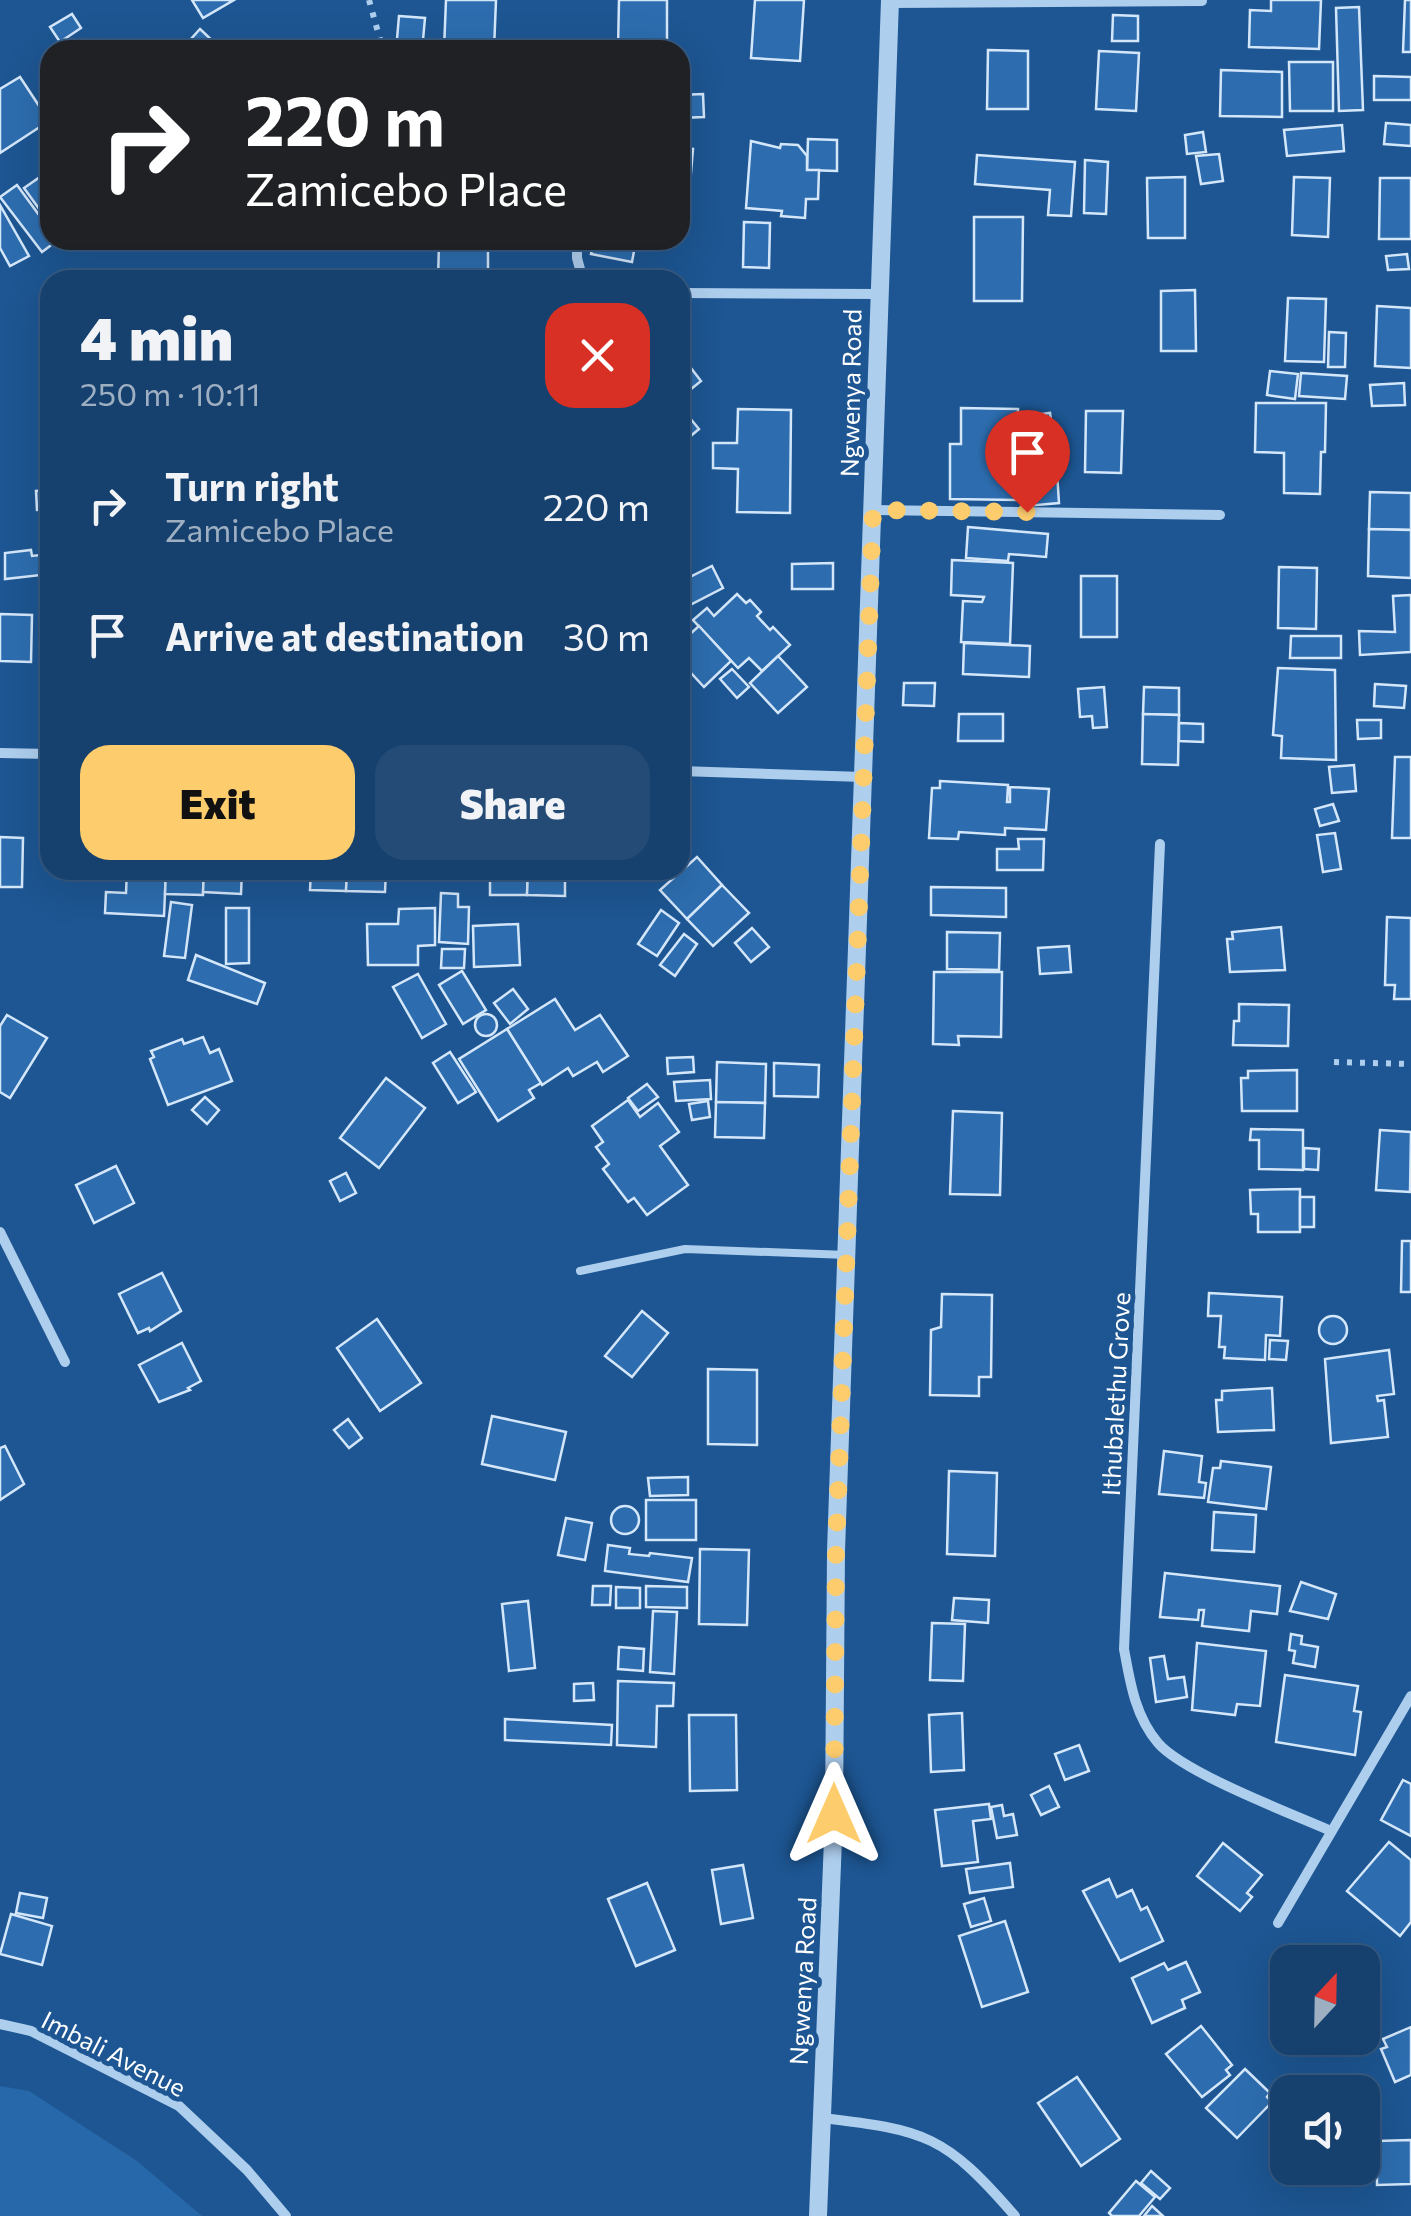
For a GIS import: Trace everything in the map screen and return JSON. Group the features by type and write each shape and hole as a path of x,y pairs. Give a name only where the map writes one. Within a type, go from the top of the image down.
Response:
{"street":[{"path":"890,1 1202,0"},
{"name":"Ngwenya Road","path":"818,2216 834,1814 836,1552 890,1"},
{"path":"690,293 878,294"},
{"path":"873,510 1220,515"},
{"path":"0,752 40,754"},
{"path":"690,772 862,776"},
{"name":"Ithubalethu Grove","path":"1160,844 1124,1649 1132,1696 1159,1745 1196,1770 1330,1831"},
{"path":"0,1232 64,1362"},
{"path":"1278,1923 1411,1696"},
{"name":"Imbali Avenue","path":"0,2024 31,2031 179,2106 246,2170 286,2216"},
{"path":"820,2118 892,2126 928,2137 954,2153 983,2179 1015,2216"}],"lane":[{"path":"580,1271 685,1249 846,1254"}],"path":[{"path":"369,0 380,40"},
{"path":"1334,1062 1411,1064"}],"shaded area":[{"path":"0,2086 29,2091 137,2161 202,2216 0,2216"}],"building":[{"path":"192,0 234,0 203,18"},
{"path":"446,0 496,0 494,40 444,40"},
{"path":"619,0 667,0 667,40 618,40"},
{"path":"755,0 804,0 800,61 751,58"},
{"path":"1271,0 1321,0 1319,49 1249,47 1250,10 1271,11"},
{"path":"1405,0 1411,0 1411,52 1403,52"},
{"path":"1359,7 1363,110 1339,111 1336,8"},
{"path":"72,14 81,28 59,40 50,27"},
{"path":"1113,15 1138,16 1138,41 1112,41"},
{"path":"399,16 425,18 423,40 397,39"},
{"path":"200,29 212,40 190,40"},
{"path":"988,50 1028,51 1028,109 987,109"},
{"path":"1099,51 1139,53 1136,111 1096,109"},
{"path":"1289,62 1333,62 1333,111 1290,111"},
{"path":"1221,70 1282,72 1282,117 1220,116"},
{"path":"1374,76 1411,77 1411,100 1374,100"},
{"path":"20,77 40,107 40,127 0,153 0,89"},
{"path":"703,94 704,117 690,118 690,95"},
{"path":"1386,123 1411,125 1411,146 1384,144"},
{"path":"1342,125 1344,151 1287,156 1284,130"},
{"path":"1203,132 1206,152 1187,154 1185,135"},
{"path":"808,139 837,140 837,171 807,170"},
{"path":"751,141 780,148 781,144 798,145 807,156 807,170 819,170 818,199 806,199 805,218 781,216 782,211 746,208"},
{"path":"1219,154 1223,181 1201,184 1196,156"},
{"path":"977,155 1075,162 1071,216 1048,215 1050,190 975,184"},
{"path":"1085,160 1108,162 1106,214 1084,213"},
{"path":"40,177 40,210 24,188"},
{"path":"1185,177 1185,238 1148,238 1147,178"},
{"path":"1294,177 1330,178 1328,237 1292,235"},
{"path":"1380,178 1411,178 1411,239 1379,239"},
{"path":"17,185 40,216 40,249 0,197"},
{"path":"0,205 29,256 10,266 0,248"},
{"path":"974,217 1023,217 1022,301 974,301"},
{"path":"744,222 770,223 769,268 743,267"},
{"path":"439,250 488,250 488,270 438,270"},
{"path":"592,250 634,250 632,262 591,254"},
{"path":"1407,254 1409,269 1388,270 1386,256"},
{"path":"1195,290 1196,351 1161,351 1161,291"},
{"path":"1288,298 1326,299 1324,362 1285,361"},
{"path":"1377,306 1411,308 1411,368 1375,366"},
{"path":"1329,332 1346,333 1345,367 1328,367"},
{"path":"690,367 701,381 690,390"},
{"path":"1270,371 1298,374 1295,399 1267,395"},
{"path":"1301,373 1347,376 1345,399 1299,396"},
{"path":"1404,383 1405,405 1372,406 1370,385"},
{"path":"1256,403 1326,403 1320,494 1284,493 1284,453 1255,452"},
{"path":"961,408 1018,409 1018,500 950,499 950,444 961,444"},
{"path":"738,409 791,410 790,513 737,512 738,469 713,468 713,443 737,443"},
{"path":"1086,411 1123,411 1121,473 1085,472"},
{"path":"1050,413 1055,446 1043,448 1041,414"},
{"path":"690,418 699,429 690,437"},
{"path":"1056,457 1059,503 1026,506 1024,459"},
{"path":"36,491 40,491 40,510 37,510"},
{"path":"1370,492 1411,493 1411,530 1369,529"},
{"path":"968,527 1048,534 1046,557 1009,554 1008,561 966,558"},
{"path":"1369,529 1411,530 1411,578 1368,576"},
{"path":"31,550 32,556 40,555 40,575 5,579 5,553"},
{"path":"952,560 1013,563 1010,644 961,642 963,601 982,602 984,597 951,595"},
{"path":"833,563 833,589 792,589 792,564"},
{"path":"712,566 723,588 690,605 690,577"},
{"path":"1279,567 1317,568 1316,629 1278,628"},
{"path":"1081,576 1117,576 1117,637 1081,637"},
{"path":"737,594 746,603 750,600 761,612 757,616 790,645 762,671 749,658 738,668 693,620 707,608 714,616"},
{"path":"1411,595 1411,652 1360,655 1359,631 1395,632 1393,596"},
{"path":"0,614 32,615 31,662 0,661"},
{"path":"699,626 731,661 704,687 690,672 690,634"},
{"path":"1291,636 1341,636 1341,658 1290,658"},
{"path":"964,643 1030,646 1029,677 963,674"},
{"path":"778,656 807,687 778,713 750,683"},
{"path":"1278,668 1335,670 1336,760 1281,758 1282,736 1273,735"},
{"path":"732,669 749,687 737,698 720,679"},
{"path":"904,683 935,683 934,706 903,705"},
{"path":"1375,684 1406,686 1404,708 1374,706"},
{"path":"1104,687 1107,727 1093,728 1092,716 1080,717 1078,689"},
{"path":"1144,687 1179,688 1179,715 1143,714"},
{"path":"959,714 1003,714 1003,741 958,741"},
{"path":"1143,714 1179,715 1178,765 1142,764"},
{"path":"1357,720 1381,720 1381,738 1358,739"},
{"path":"1179,723 1203,724 1203,742 1179,741"},
{"path":"1395,757 1411,757 1411,838 1392,838"},
{"path":"1354,765 1356,791 1332,793 1329,767"},
{"path":"940,781 1008,785 1007,802 1010,787 1049,789 1046,830 1005,828 1005,835 959,832 958,839 929,838 932,788 940,788"},
{"path":"1333,804 1339,821 1320,826 1315,809"},
{"path":"1335,833 1341,869 1323,872 1317,835"},
{"path":"0,837 23,838 22,887 0,887"},
{"path":"1018,839 1044,839 1043,870 997,870 997,849 1019,849"},
{"path":"697,857 722,885 687,919 660,890 671,880 690,880 690,863"},
{"path":"127,880 166,880 164,916 105,913 106,892 126,893"},
{"path":"166,880 204,880 203,895 165,894"},
{"path":"204,880 242,880 241,894 203,892"},
{"path":"310,880 347,880 346,891 310,890"},
{"path":"347,880 386,880 385,892 346,891"},
{"path":"490,880 528,880 527,895 490,895"},
{"path":"528,880 565,880 565,896 527,895"},
{"path":"722,885 749,913 713,946 687,919"},
{"path":"931,887 1006,888 1006,917 931,915"},
{"path":"441,893 458,894 458,907 469,907 468,944 439,942"},
{"path":"171,902 192,905 185,958 164,956"},
{"path":"226,908 249,908 249,963 226,964"},
{"path":"435,908 435,945 418,946 418,965 368,965 367,924 398,924 399,909"},
{"path":"661,910 679,923 657,956 638,944"},
{"path":"1387,917 1411,918 1411,999 1394,999 1395,985 1385,985"},
{"path":"518,924 520,965 474,967 473,926"},
{"path":"1281,927 1285,970 1230,972 1227,939 1233,939 1232,932"},
{"path":"752,928 769,947 751,962 735,943"},
{"path":"947,932 1000,933 999,970 947,969"},
{"path":"684,934 697,944 675,976 660,965"},
{"path":"1069,946 1071,972 1040,974 1038,948"},
{"path":"442,949 465,949 464,968 441,968"},
{"path":"196,955 265,983 257,1004 188,980"},
{"path":"462,971 486,1010 463,1024 439,985"},
{"path":"934,972 1002,972 1001,1037 958,1036 959,1045 933,1044"},
{"path":"418,974 446,1024 422,1038 393,987"},
{"path":"513,989 528,1009 510,1024 494,1003"},
{"path":"555,999 575,1030 600,1015 628,1056 603,1072 597,1062 573,1076 568,1068 542,1085 507,1029"},
{"path":"1239,1004 1289,1005 1288,1046 1233,1045"},
{"path":"486,1014 494,1017 494,1033 486,1036 478,1033 475,1025 478,1017"},
{"path":"7,1015 47,1038 10,1098 0,1092 0,1026"},
{"path":"507,1029 541,1083 529,1090 534,1098 498,1121 459,1059"},
{"path":"203,1037 210,1053 219,1049 232,1081 168,1105 150,1059 154,1057 151,1051 182,1039 184,1044"},
{"path":"450,1052 476,1092 458,1103 433,1063"},
{"path":"693,1057 694,1072 668,1074 667,1058"},
{"path":"717,1062 766,1064 765,1103 716,1102"},
{"path":"774,1063 819,1065 818,1097 774,1096"},
{"path":"1297,1070 1297,1111 1242,1111 1241,1078 1248,1078 1248,1071"},
{"path":"386,1078 425,1108 379,1168 340,1138"},
{"path":"710,1080 711,1099 676,1101 674,1082"},
{"path":"647,1084 658,1097 638,1111 628,1098"},
{"path":"205,1097 219,1110 207,1124 192,1110"},
{"path":"628,1100 640,1117 658,1103 679,1132 660,1146 688,1185 647,1215 634,1198 628,1202 603,1169 609,1164 596,1147 603,1142 592,1126"},
{"path":"708,1101 710,1117 692,1120 689,1104"},
{"path":"716,1102 765,1103 764,1138 715,1137"},
{"path":"953,1111 1002,1113 1000,1195 950,1194"},
{"path":"1251,1129 1303,1130 1303,1170 1259,1169 1259,1140 1250,1140"},
{"path":"1380,1130 1411,1132 1410,1192 1376,1190"},
{"path":"1304,1148 1319,1149 1318,1170 1304,1169"},
{"path":"116,1166 134,1203 94,1223 76,1185"},
{"path":"346,1173 356,1193 340,1201 330,1181"},
{"path":"1300,1189 1300,1232 1258,1232 1258,1214 1251,1214 1250,1190"},
{"path":"1300,1197 1314,1197 1314,1227 1300,1227"},
{"path":"1402,1241 1411,1241 1411,1292 1401,1292"},
{"path":"162,1273 181,1311 150,1331 149,1328 138,1333 119,1294"},
{"path":"1209,1293 1282,1297 1280,1336 1266,1335 1265,1360 1224,1358 1225,1347 1219,1347 1221,1316 1208,1316"},
{"path":"942,1294 992,1295 991,1377 979,1377 979,1396 930,1395 931,1330 941,1327"},
{"path":"642,1311 668,1333 632,1377 605,1356"},
{"path":"1333,1316 1343,1320 1347,1330 1343,1340 1333,1344 1323,1340 1319,1330 1323,1320"},
{"path":"377,1319 421,1383 380,1411 337,1348"},
{"path":"1270,1340 1288,1341 1286,1360 1269,1359"},
{"path":"182,1343 201,1381 190,1390 159,1402 139,1365"},
{"path":"1389,1350 1394,1394 1377,1396 1378,1401 1384,1400 1388,1437 1331,1443 1325,1359"},
{"path":"708,1369 757,1370 757,1445 708,1444"},
{"path":"1272,1388 1274,1430 1218,1432 1216,1400 1222,1400 1222,1391"},
{"path":"492,1416 566,1432 555,1480 482,1464"},
{"path":"348,1419 362,1438 349,1448 334,1430"},
{"path":"5,1446 24,1484 0,1500 0,1448"},
{"path":"1164,1451 1202,1456 1199,1482 1206,1483 1204,1498 1159,1494"},
{"path":"1221,1461 1271,1467 1266,1509 1208,1502 1213,1468 1220,1468"},
{"path":"949,1471 997,1473 995,1556 947,1554"},
{"path":"688,1477 688,1495 650,1496 648,1478"},
{"path":"646,1500 696,1500 696,1540 646,1540"},
{"path":"625,1506 635,1510 639,1520 635,1530 625,1534 615,1530 611,1520 615,1510"},
{"path":"1214,1512 1256,1515 1254,1552 1212,1550"},
{"path":"566,1518 592,1523 585,1560 558,1555"},
{"path":"608,1545 630,1548 629,1554 692,1558 688,1582 605,1571"},
{"path":"700,1549 749,1550 747,1625 699,1624"},
{"path":"1165,1573 1280,1586 1277,1614 1251,1611 1249,1631 1202,1626 1204,1610 1199,1610 1198,1620 1160,1617"},
{"path":"1301,1582 1336,1594 1328,1619 1290,1611"},
{"path":"593,1586 611,1586 610,1605 592,1605"},
{"path":"646,1586 687,1587 687,1608 646,1607"},
{"path":"616,1587 640,1588 640,1608 616,1608"},
{"path":"954,1598 989,1600 988,1623 952,1620"},
{"path":"528,1601 535,1668 509,1671 502,1604"},
{"path":"653,1611 677,1612 674,1674 650,1672"},
{"path":"932,1623 965,1624 963,1681 930,1680"},
{"path":"1291,1634 1302,1636 1301,1644 1318,1647 1315,1667 1293,1663 1295,1651 1289,1650"},
{"path":"1197,1643 1266,1651 1260,1706 1237,1704 1235,1715 1192,1710"},
{"path":"619,1647 644,1649 643,1671 618,1669"},
{"path":"1164,1656 1168,1679 1184,1677 1187,1697 1156,1702 1150,1658"},
{"path":"1285,1675 1358,1686 1354,1711 1361,1712 1355,1755 1276,1742"},
{"path":"618,1681 674,1683 673,1706 657,1706 656,1747 617,1745"},
{"path":"593,1683 594,1700 574,1701 574,1684"},
{"path":"962,1713 964,1770 931,1772 929,1715"},
{"path":"689,1715 736,1715 737,1790 690,1791"},
{"path":"505,1719 612,1725 611,1745 505,1740"},
{"path":"1079,1745 1089,1771 1065,1780 1055,1754"},
{"path":"1403,1780 1411,1784 1411,1836 1381,1820"},
{"path":"1049,1786 1059,1807 1041,1815 1031,1795"},
{"path":"989,1804 991,1819 973,1821 978,1862 942,1866 935,1810"},
{"path":"1002,1805 1004,1816 1013,1814 1017,1835 997,1838 991,1807"},
{"path":"1389,1842 1411,1860 1411,1922 1400,1936 1347,1891"},
{"path":"1223,1843 1262,1875 1247,1893 1252,1897 1240,1911 1197,1876"},
{"path":"1010,1863 1013,1887 970,1893 966,1869"},
{"path":"743,1865 753,1918 721,1924 712,1870"},
{"path":"1109,1879 1117,1897 1132,1890 1141,1910 1147,1907 1163,1941 1120,1961 1083,1891"},
{"path":"647,1883 675,1950 636,1966 608,1899"},
{"path":"20,1893 47,1898 43,1918 16,1913"},
{"path":"984,1898 991,1921 971,1927 964,1904"},
{"path":"11,1914 52,1926 42,1965 0,1954"},
{"path":"1005,1921 1028,1992 982,2007 959,1936"},
{"path":"1186,1962 1200,1992 1182,2000 1185,2008 1152,2023 1132,1978 1164,1963 1168,1970"},
{"path":"1201,2026 1232,2065 1226,2070 1230,2075 1202,2097 1166,2054"},
{"path":"1411,2027 1411,2075 1395,2082 1381,2049 1387,2047 1383,2039"},
{"path":"1245,2069 1270,2093 1270,2104 1237,2138 1206,2108"},
{"path":"1077,2077 1120,2139 1081,2166 1038,2103"},
{"path":"1411,2140 1411,2184 1380,2185 1380,2141"},
{"path":"1151,2171 1170,2188 1160,2199 1141,2183"},
{"path":"1136,2181 1155,2197 1139,2216 1112,2216 1109,2213"},
{"path":"1152,2206 1163,2216 1144,2216"}],"route":[{"path":"834,1814 836,1552 873,510 1027,512"}]}
